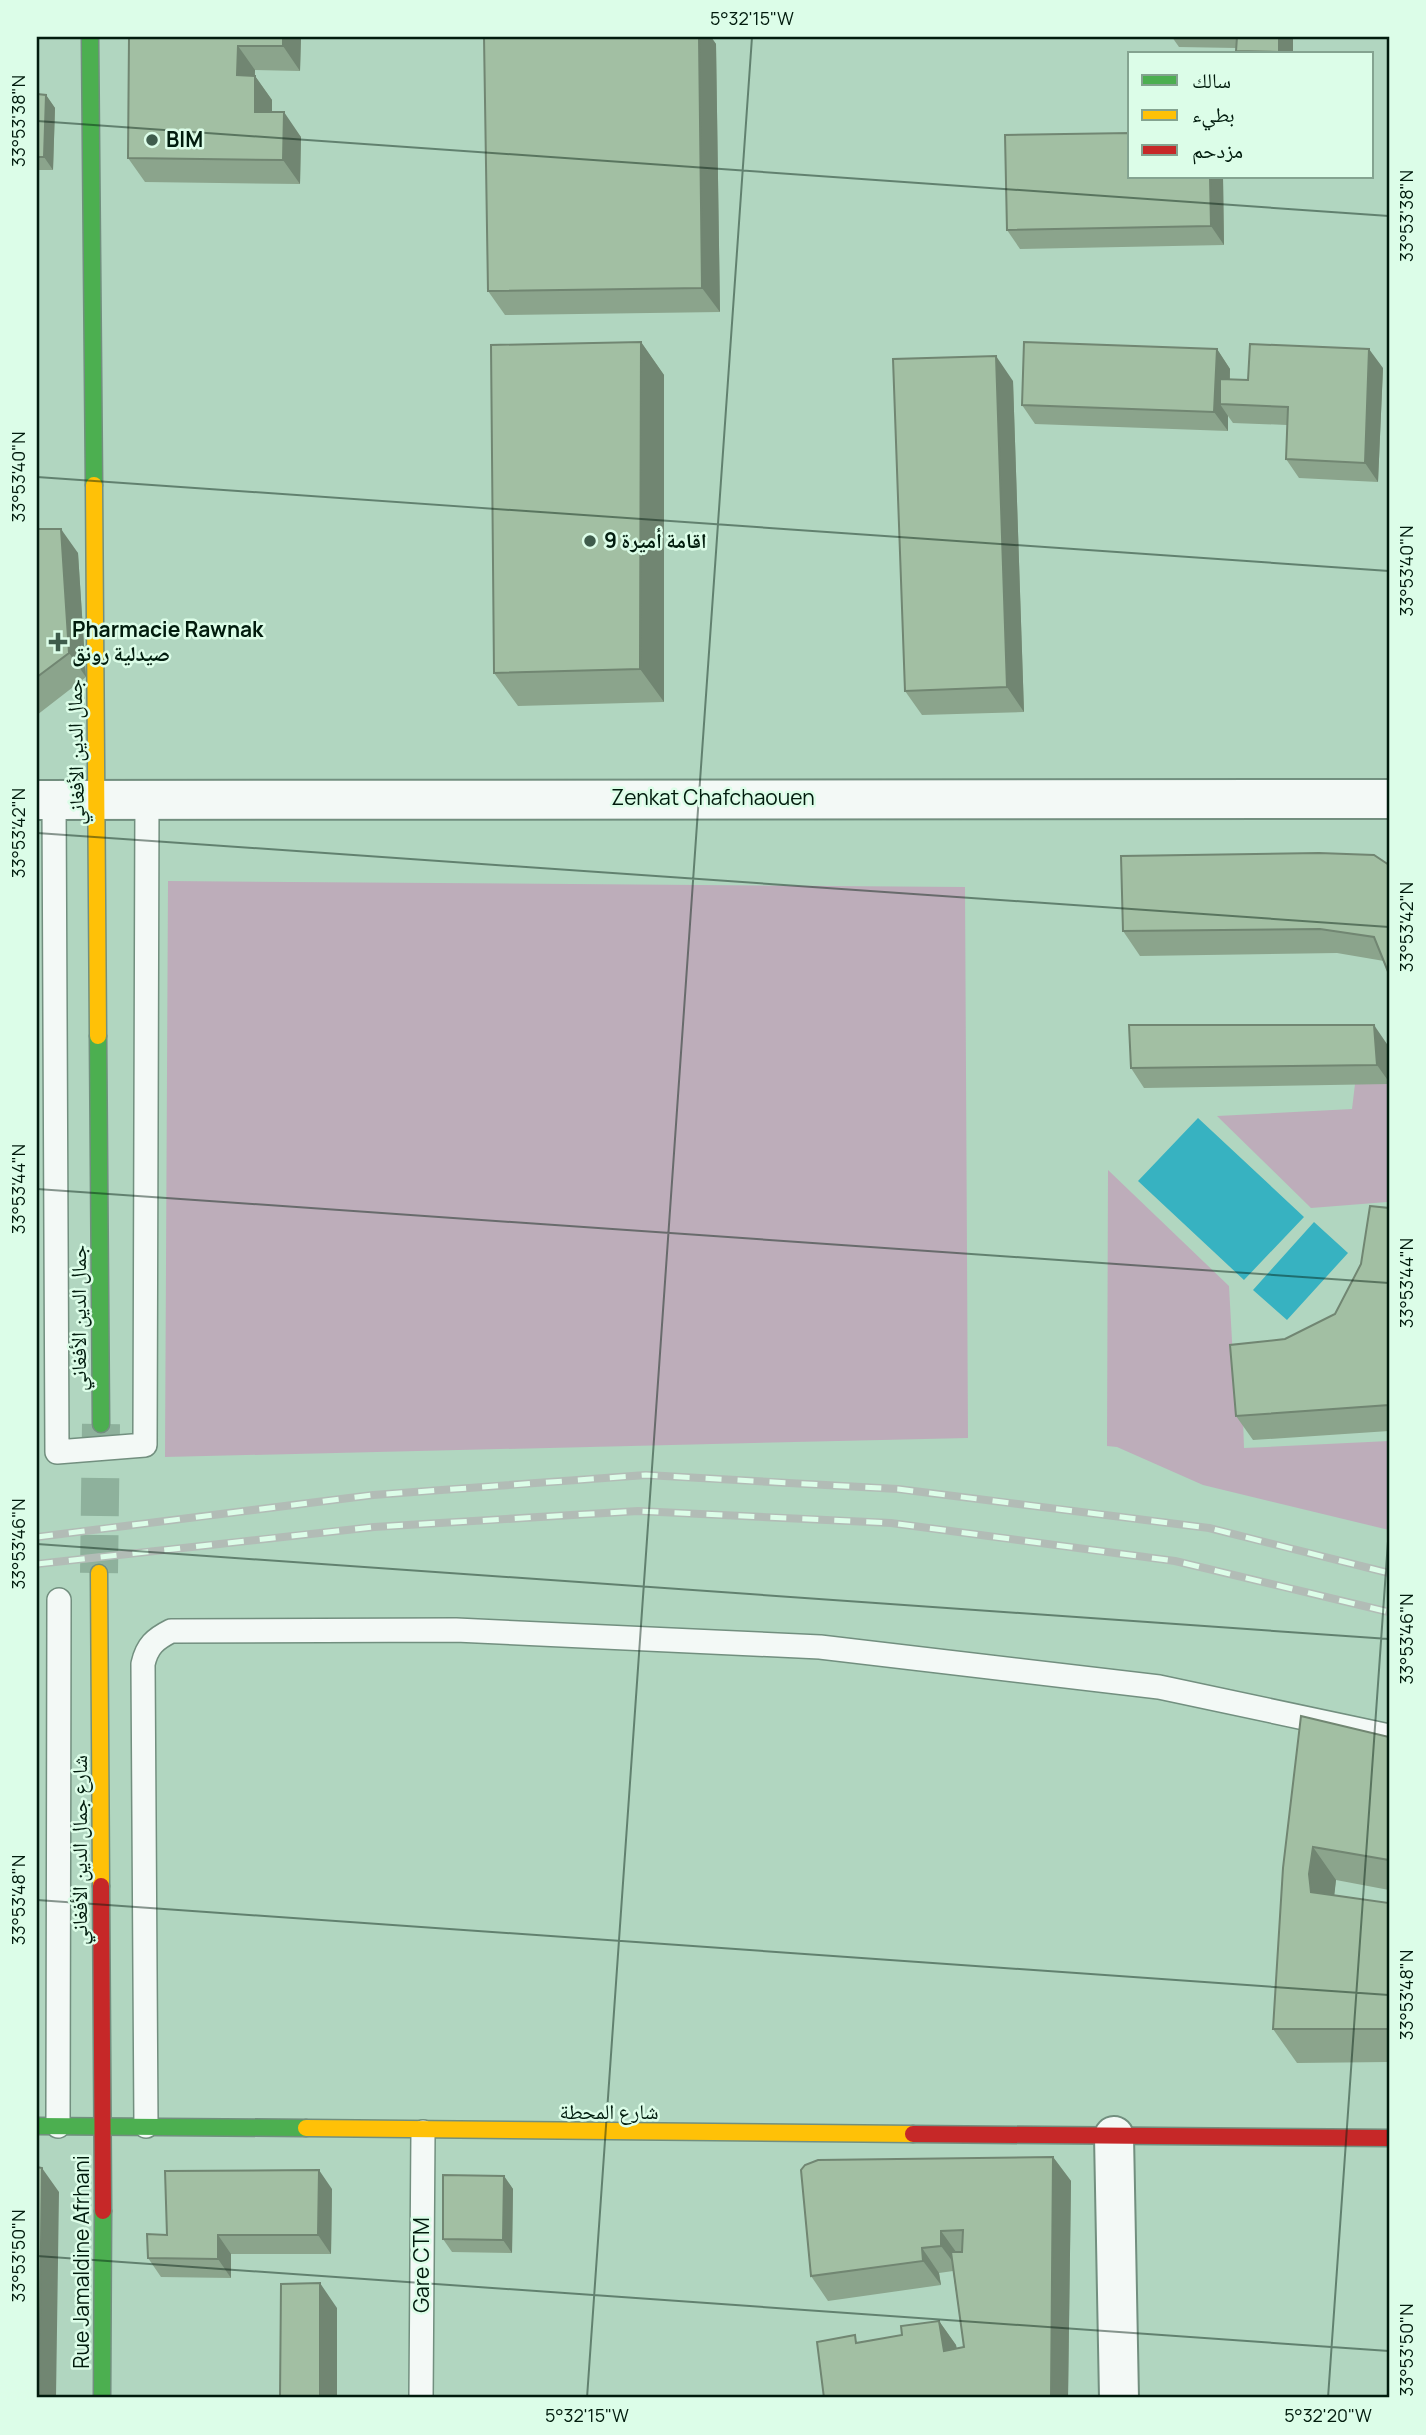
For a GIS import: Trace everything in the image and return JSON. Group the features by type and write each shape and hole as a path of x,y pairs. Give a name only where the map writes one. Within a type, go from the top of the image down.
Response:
{"street":[{"name":"جمال الدين الأفغاني","path":"90,37 101,1424"},
{"name":"Zenkat Chafchaouen","path":"45,800 1389,799"},
{"name":"شارع جمال الدين الأفغاني","path":"99,1573 103,2127"},
{"name":"شارع المحطة","path":"47,2126 422,2132 1389,2138"},
{"name":"Rue Jamaldine Afrhani","path":"102,2398 103,2127"},
{"path":"1114,2137 1119,2398"}],"lane":[{"path":"45,800 57,1452 145,1445 147,798"},
{"path":"47,2126 59,1600"},
{"path":"146,2126 143,1664 151,1644 171,1631 456,1630 820,1647 1159,1687 1389,1736"},
{"name":"Gare CTM","path":"421,2398 422,2132"}],"shaded area":[{"path":"168,881 965,887 968,1438 165,1457"},
{"path":"1355,1084 1389,1084 1387,1202 1311,1208 1217,1116 1352,1109"},
{"path":"1108,1170 1229,1286 1233,1359 1241,1359 1244,1448 1389,1441 1389,1530 1203,1485 1117,1447 1107,1446"}],"water":[{"path":"1198,1118 1304,1217 1244,1280 1138,1181"},
{"path":"1314,1222 1348,1253 1287,1320 1253,1290"}],"building":[{"path":"129,37 283,37 283,46 238,46 237,75 255,76 255,112 284,112 283,160 128,158"},
{"path":"484,37 699,37 702,288 488,291"},
{"path":"1237,37 1279,37 1279,52 1236,51"},
{"path":"37,94 46,95 44,157 37,157"},
{"path":"1128,133 1128,178 1210,178 1211,226 1007,230 1005,135"},
{"name":"اقامة أميرة 9","path":"641,342 640,669 494,673 491,345"},
{"path":"1024,342 1217,349 1214,412 1022,405"},
{"path":"1250,344 1369,349 1365,463 1286,459 1288,407 1220,404 1220,379 1248,380"},
{"path":"996,356 1007,687 905,691 893,359"},
{"path":"37,529 61,529 69,653 37,677"},
{"path":"1319,853 1374,855 1389,865 1389,974 1374,937 1320,929 1123,931 1121,856"},
{"path":"1129,1025 1374,1025 1377,1065 1131,1068"},
{"path":"1370,1206 1389,1208 1389,1405 1236,1416 1230,1345 1285,1339 1335,1314 1361,1264"},
{"path":"1301,1716 1389,1737 1389,1860 1313,1847 1309,1874 1311,1892 1389,1903 1389,2029 1273,2029 1283,1868"},
{"path":"1053,2157 1051,2398 824,2398 817,2342 855,2335 856,2343 902,2335 901,2326 939,2321 944,2351 964,2347 951,2252 962,2252 963,2230 941,2231 941,2246 922,2248 923,2261 811,2276 801,2170 805,2165 818,2160"},
{"path":"37,2167 42,2168 39,2398 37,2398"},
{"path":"319,2170 318,2235 218,2235 218,2259 148,2258 147,2234 167,2235 165,2171"},
{"path":"443,2175 504,2176 503,2240 443,2239"},
{"path":"320,2283 320,2398 280,2398 281,2284"}],"tunnel":[{"path":"99,1573 101,1424"}],"railway":[{"path":"37,1537 373,1495 646,1475 898,1489 1209,1528 1389,1573"},
{"path":"37,1564 374,1527 638,1511 891,1523 1175,1561 1389,1612"}],"traffic: fast":[{"path":"90,37 94,485"},
{"path":"98,1036 101,1424"},
{"path":"37,2126 306,2128"},
{"path":"102,2398 103,2211"}],"traffic: slow":[{"path":"94,485 98,1036"},
{"path":"99,1573 101,1886"},
{"path":"306,2128 913,2134"}],"traffic: jam":[{"path":"101,1886 103,2211"},
{"path":"913,2134 1389,2138"}],"place":[{"name":"BIM","path":"152,140"},
{"name":"اقامة أميرة 9","path":"590,541"},
{"name":"Pharmacie Rawnak صيدلية رونق","path":"58,642"}]}
